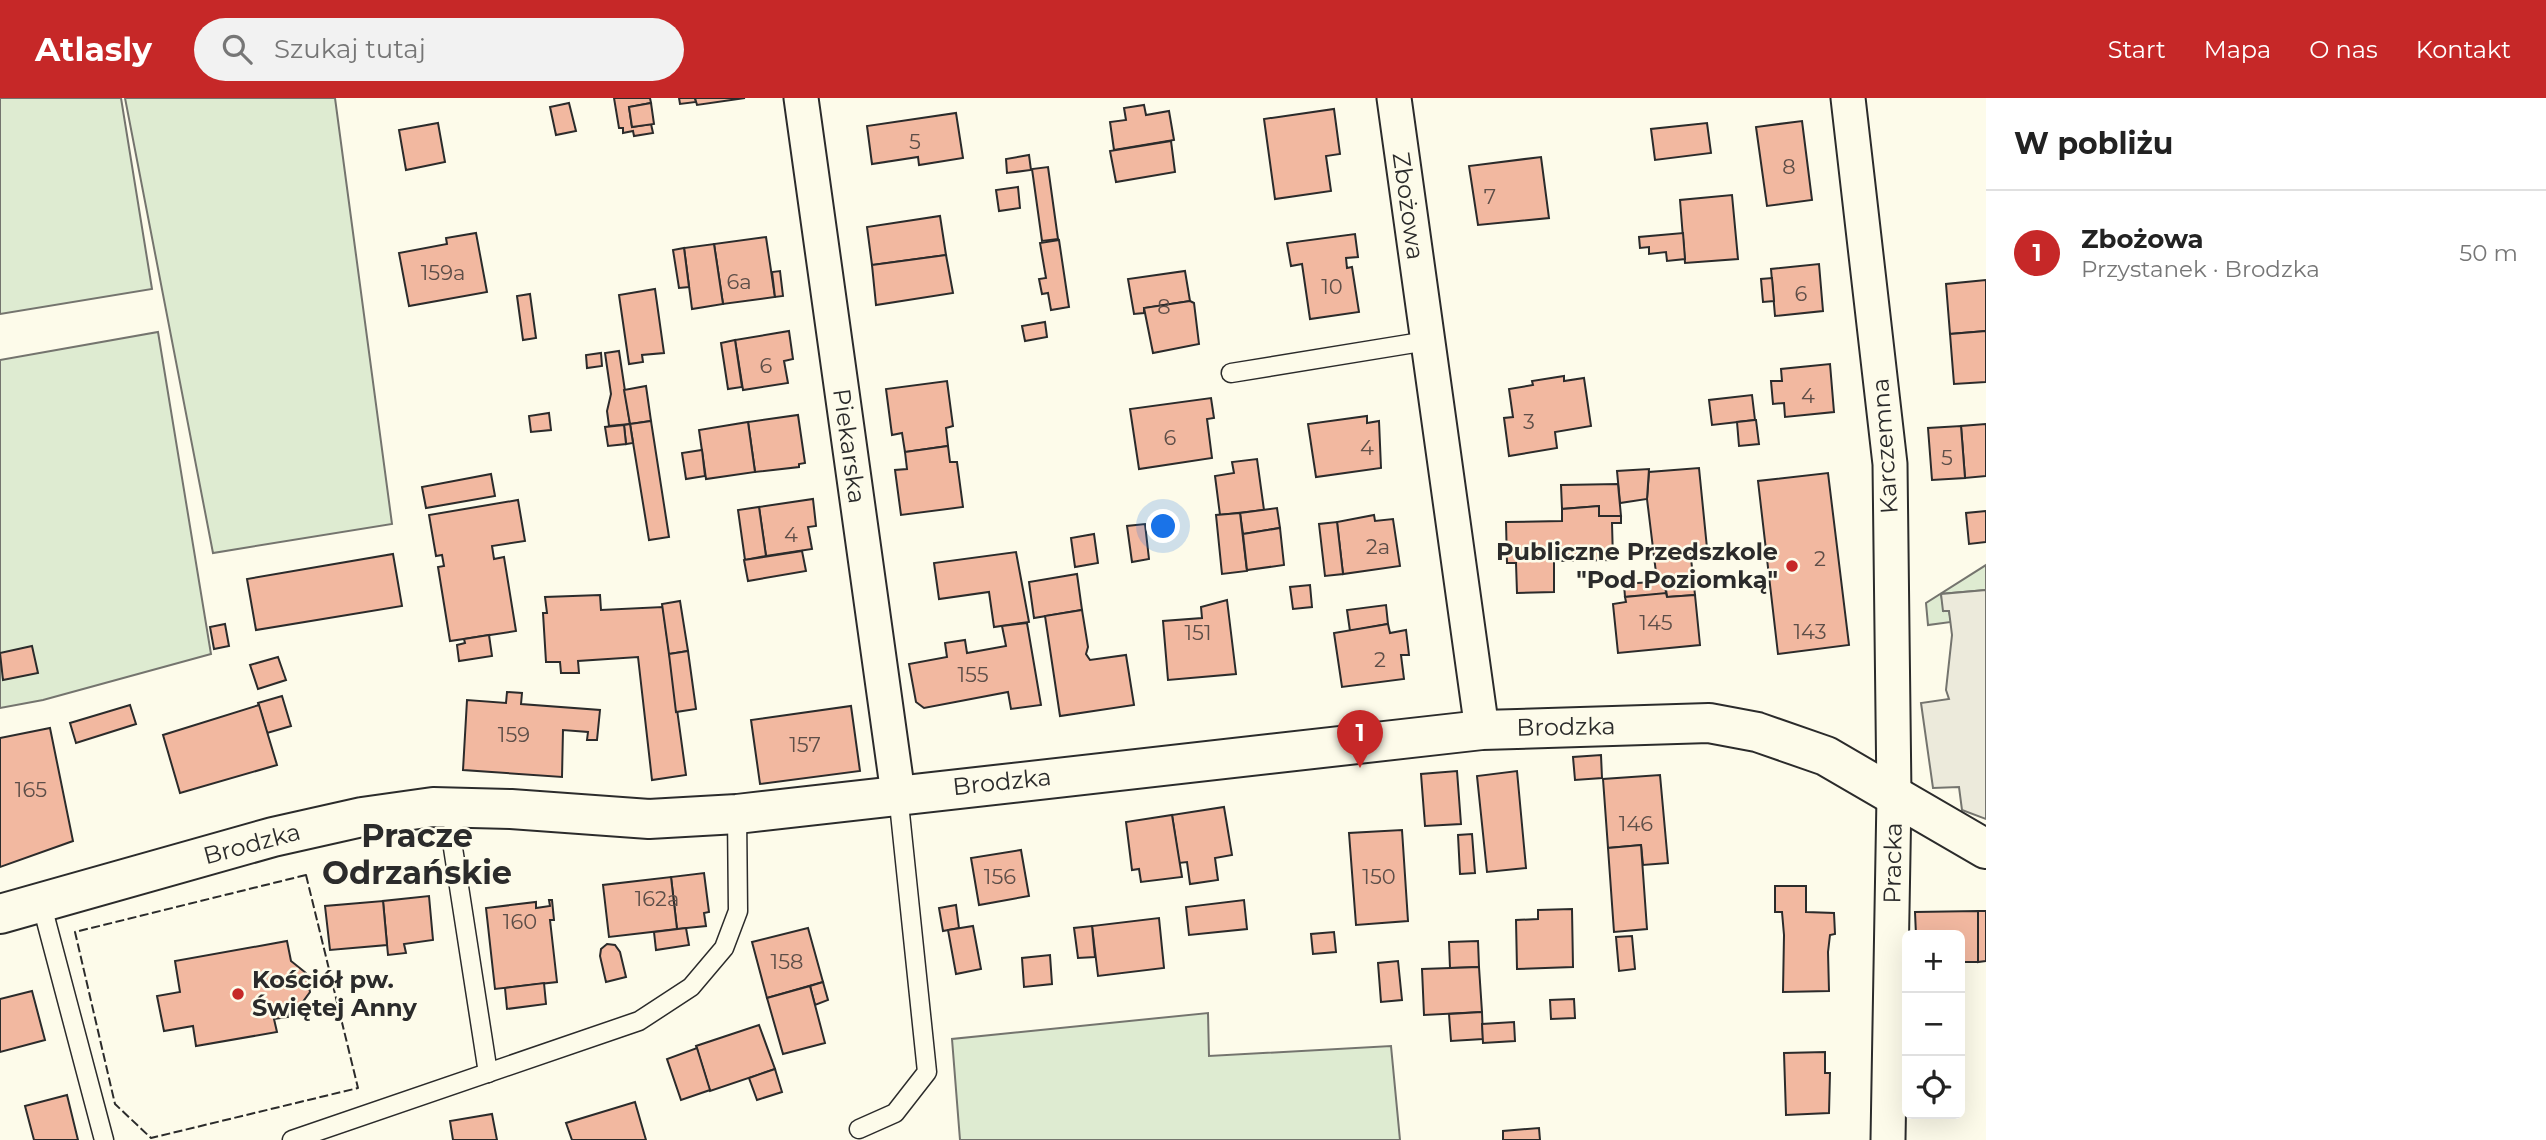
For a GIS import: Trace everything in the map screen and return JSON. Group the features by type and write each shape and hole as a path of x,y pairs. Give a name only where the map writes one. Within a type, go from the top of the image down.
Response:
{"street":[{"name":"Piekarska","path":"801,98 898,794"},
{"name":"Zbożowa","path":"1394,98 1482,730"},
{"name":"Karczemna","path":"1848,98 1889,464 1894,796"},
{"name":"Brodzka","path":"0,914 273,837 362,817 454,807 649,818 737,814 1482,730 1709,723 1757,732 1796,743 1857,772 1986,849"},
{"name":"Pracka","path":"1888,1140 1894,796"}],"lane":[{"path":"1231,373 1427,341"},
{"path":"859,1129 895,1113 928,1072 898,794"},
{"path":"454,807 453,848 488,1073"},
{"path":"292,1140 639,1021 691,987 724,948 738,911 737,814"},
{"path":"41,902 104,1140"}],"green space":[{"path":"0,98 121,98 152,289 0,314"},
{"path":"125,98 335,98 392,524 213,553"},
{"path":"158,332 211,654 43,700 0,708 0,360"},
{"path":"1986,565 1986,590 1941,594 1944,611 1949,610 1951,622 1928,625 1926,603"},
{"path":"1208,1013 1209,1056 1391,1046 1400,1140 960,1140 952,1039"}],"shaded area":[{"path":"1986,590 1986,819 1962,810 1959,787 1933,788 1921,703 1949,699 1946,690 1952,635 1949,611 1943,611 1941,594"}],"building":[{"path":"614,98 650,98 651,103 629,107 632,127 651,124 653,133 634,136 633,131 623,133 623,128 619,128"},
{"path":"679,98 695,98 696,102 680,104"},
{"path":"695,98 745,98 697,105"},
{"path":"569,103 576,131 556,135 550,107"},
{"path":"651,103 654,124 632,127 629,107"},
{"path":"1144,105 1146,115 1169,111 1174,140 1114,150 1110,122 1126,120 1124,108"},
{"path":"1334,109 1340,154 1326,156 1331,191 1275,199 1264,119"},
{"path":"956,113 963,158 919,165 918,157 872,164 867,126"},
{"path":"1802,121 1812,200 1767,206 1756,127"},
{"path":"438,123 445,162 406,170 399,130"},
{"path":"1707,123 1711,153 1655,160 1651,129"},
{"path":"1171,141 1175,172 1116,182 1110,151"},
{"path":"1029,155 1031,170 1007,173 1006,159"},
{"path":"1541,157 1549,218 1478,225 1469,166"},
{"path":"1048,167 1058,239 1042,241 1032,169"},
{"path":"1018,187 1020,208 999,211 996,190"},
{"path":"1732,195 1738,259 1685,263 1680,200"},
{"path":"940,216 946,255 872,265 867,227"},
{"path":"476,233 487,292 409,306 399,253 447,244 446,238"},
{"path":"1683,233 1685,259 1667,261 1666,252 1649,254 1649,247 1640,248 1639,237"},
{"path":"1355,234 1358,257 1346,258 1347,268 1352,267 1359,312 1310,319 1302,264 1291,266 1287,243"},
{"path":"766,237 775,297 723,304 714,244"},
{"path":"1059,240 1069,307 1051,310 1048,293 1042,294 1039,279 1046,278 1040,243"},
{"path":"714,244 723,304 692,309 684,248"},
{"path":"684,248 689,287 679,288 673,250"},
{"path":"946,255 953,293 876,305 872,265"},
{"path":"1819,264 1823,311 1775,316 1771,269"},
{"path":"780,271 783,296 775,297 772,272"},
{"path":"1185,271 1190,301 1144,308 1144,313 1134,314 1128,279"},
{"path":"1772,278 1774,301 1763,302 1761,279"},
{"path":"1986,280 1986,331 1950,334 1946,284"},
{"path":"655,289 664,353 642,355 643,362 629,364 619,295"},
{"path":"530,294 536,338 523,340 517,296"},
{"path":"1190,301 1194,303 1199,344 1153,353 1144,308"},
{"path":"1045,322 1047,337 1025,341 1022,326"},
{"path":"789,331 793,359 784,361 788,383 743,390 735,340"},
{"path":"1986,331 1986,382 1954,384 1950,334"},
{"path":"735,340 742,387 728,389 721,343"},
{"path":"619,351 630,424 609,426 607,411 611,394 605,353"},
{"path":"601,353 602,366 587,368 586,355"},
{"path":"1830,364 1834,412 1785,417 1784,403 1773,404 1771,381 1782,381 1781,369"},
{"path":"1564,376 1564,381 1584,378 1591,426 1555,432 1557,448 1509,456 1504,418 1513,417 1509,389 1533,385 1532,381"},
{"path":"947,381 953,426 946,428 948,446 905,452 902,433 892,435 886,389"},
{"path":"646,386 651,421 630,424 624,390"},
{"path":"1752,395 1755,420 1712,425 1709,400"},
{"path":"1211,398 1214,418 1207,419 1212,458 1139,469 1130,409"},
{"path":"549,413 551,430 531,432 529,416"},
{"path":"798,415 805,463 799,464 799,467 755,472 748,422"},
{"path":"1367,416 1367,423 1379,421 1381,468 1316,477 1308,424"},
{"path":"1756,420 1759,444 1739,446 1737,422"},
{"path":"651,421 669,537 649,540 630,424"},
{"path":"748,422 755,472 706,479 699,430"},
{"path":"630,424 633,443 626,444 624,425"},
{"path":"1986,424 1986,476 1965,478 1961,426"},
{"path":"624,425 626,444 608,446 605,427"},
{"path":"1961,426 1965,478 1932,480 1928,428"},
{"path":"948,446 950,462 957,462 963,507 901,515 895,470 907,469 905,452"},
{"path":"702,450 705,476 686,479 682,453"},
{"path":"1257,459 1264,510 1220,515 1215,476 1234,473 1232,462"},
{"path":"1699,468 1707,548 1690,549 1695,595 1667,597 1665,581 1657,581 1647,499 1649,472"},
{"path":"1649,469 1647,499 1620,503 1617,471"},
{"path":"1828,473 1849,645 1778,654 1758,481"},
{"path":"491,474 495,496 426,508 422,487"},
{"path":"1618,484 1621,516 1599,516 1599,506 1562,509 1561,485"},
{"path":"813,499 816,526 808,527 812,549 766,556 759,507"},
{"path":"518,500 525,541 492,546 494,559 504,557 516,631 450,641 438,567 444,566 442,555 436,556 429,515"},
{"path":"1599,506 1599,516 1621,516 1621,523 1612,523 1613,560 1554,561 1554,592 1517,593 1516,563 1507,563 1506,522 1562,521 1562,509"},
{"path":"759,507 766,556 745,560 738,510"},
{"path":"1277,508 1280,528 1243,534 1240,513"},
{"path":"1986,511 1986,542 1969,544 1966,513"},
{"path":"1240,513 1247,571 1222,574 1216,515"},
{"path":"1374,515 1375,521 1393,519 1400,566 1343,574 1337,522"},
{"path":"1337,522 1343,574 1325,576 1319,524"},
{"path":"1145,524 1149,559 1132,562 1127,526"},
{"path":"1280,528 1284,565 1247,570 1243,534"},
{"path":"1094,534 1098,563 1075,567 1071,538"},
{"path":"802,551 806,571 748,581 744,560"},
{"path":"1016,552 1029,622 994,627 989,592 939,599 934,563"},
{"path":"393,554 402,606 256,630 247,579"},
{"path":"1077,574 1082,610 1034,618 1029,582"},
{"path":"1665,581 1666,594 1625,597 1624,584"},
{"path":"1310,585 1312,607 1293,609 1290,587"},
{"path":"1666,593 1667,597 1695,595 1700,645 1618,653 1613,604 1626,602 1625,597"},
{"path":"600,595 601,610 663,607 686,775 652,780 638,657 578,661 579,673 561,673 560,662 546,662 543,613 547,613 545,597"},
{"path":"1227,600 1236,674 1168,680 1163,621 1202,618 1201,607"},
{"path":"680,601 688,651 669,654 662,604"},
{"path":"1386,605 1388,624 1350,631 1347,610"},
{"path":"1082,610 1088,647 1086,654 1090,660 1126,655 1134,705 1060,716 1045,616"},
{"path":"1027,623 1041,705 1011,709 1008,692 924,708 916,702 909,664 947,657 945,643 965,640 967,653 1006,646 1002,626"},
{"path":"225,624 229,646 214,649 210,627"},
{"path":"1388,624 1390,633 1406,630 1409,655 1401,655 1404,679 1342,687 1334,633"},
{"path":"489,635 492,656 459,661 457,645 465,643 464,639"},
{"path":"32,646 38,673 3,680 0,653"},
{"path":"688,651 696,709 676,712 669,654"},
{"path":"278,657 286,680 258,689 250,665"},
{"path":"507,692 522,693 521,704 600,710 597,740 587,740 588,732 563,730 562,777 463,770 467,700 506,703"},
{"path":"282,696 291,726 267,733 258,703"},
{"path":"130,705 136,724 76,743 70,723"},
{"path":"259,705 277,765 180,793 163,735"},
{"path":"851,706 860,771 760,784 751,720"},
{"path":"50,728 73,841 0,867 0,738"},
{"path":"1601,755 1602,778 1575,780 1573,757"},
{"path":"1457,771 1461,824 1425,826 1421,774"},
{"path":"1517,771 1526,868 1487,872 1477,776"},
{"path":"1660,775 1668,863 1643,865 1641,845 1608,848 1603,779"},
{"path":"1224,807 1232,855 1215,858 1218,880 1190,884 1187,862 1179,863 1172,815"},
{"path":"1172,815 1182,877 1141,882 1139,869 1132,870 1126,822"},
{"path":"1402,830 1408,921 1356,925 1349,833"},
{"path":"1472,834 1475,873 1460,874 1458,835"},
{"path":"1641,845 1647,929 1614,932 1608,848"},
{"path":"1021,850 1029,896 979,905 971,858"},
{"path":"704,873 709,912 704,913 706,926 677,929 671,877"},
{"path":"671,877 677,929 609,937 603,885"},
{"path":"1775,886 1806,886 1806,912 1834,913 1835,934 1830,935 1828,952 1829,991 1783,992 1784,935 1782,912 1775,912"},
{"path":"429,896 433,940 404,944 406,953 388,955 383,901"},
{"path":"549,900 552,900 554,920 550,920 557,982 495,989 486,908 536,902 536,908 550,906"},
{"path":"1244,900 1247,929 1189,935 1186,907"},
{"path":"383,901 387,945 330,950 325,906"},
{"path":"956,905 959,928 943,931 939,908"},
{"path":"1572,909 1573,967 1517,969 1516,920 1538,919 1538,910"},
{"path":"1978,911 1986,911 1986,961 1978,962"},
{"path":"1978,911 1978,962 1965,962 1965,930 1916,930 1915,912"},
{"path":"1159,918 1164,968 1098,976 1092,926"},
{"path":"973,926 981,969 956,974 948,930"},
{"path":"1092,926 1095,957 1078,958 1074,928"},
{"path":"686,928 689,945 656,950 654,932"},
{"path":"808,928 823,982 767,998 752,942"},
{"path":"1334,932 1336,952 1313,954 1311,934"},
{"path":"1632,936 1635,969 1619,971 1616,937"},
{"name":"Kościół pw. Świętej Anny","path":"287,941 291,961 306,973 310,992 299,1007 287,1010 288,1017 274,1019 277,1032 196,1046 193,1026 164,1031 157,996 180,992 175,961"},
{"path":"1478,941 1479,967 1450,968 1449,942"},
{"path":"607,944 615,945 620,952 626,977 606,982 600,956 601,949"},
{"path":"1050,955 1052,984 1024,987 1022,958"},
{"path":"1398,961 1402,1000 1381,1002 1378,963"},
{"path":"1479,967 1482,1012 1424,1015 1422,969"},
{"path":"823,982 828,1000 815,1005 810,986"},
{"path":"544,983 546,1004 507,1009 505,988"},
{"path":"810,986 825,1043 783,1054 767,998"},
{"path":"32,991 45,1040 0,1052 0,999"},
{"path":"1574,999 1575,1018 1551,1019 1550,1000"},
{"path":"1482,1012 1483,1039 1451,1041 1449,1014"},
{"path":"1514,1022 1515,1041 1483,1043 1482,1024"},
{"path":"759,1025 775,1069 710,1091 696,1046"},
{"path":"697,1048 710,1090 681,1100 667,1059"},
{"path":"1825,1052 1825,1073 1830,1073 1829,1113 1786,1115 1784,1053"},
{"path":"775,1069 782,1092 757,1100 749,1078"},
{"path":"67,1095 78,1140 34,1140 25,1106"},
{"path":"635,1102 646,1140 572,1140 566,1123"},
{"path":"492,1114 497,1140 453,1140 450,1121"},
{"path":"1539,1128 1540,1140 1503,1140 1503,1131"}],"fence":[{"path":"306,875 358,1088 151,1138 115,1104 75,932 306,875"}],"place":[{"name":"Publiczne Przedszkole \"Pod Poziomką\"","path":"1792,566"},
{"name":"Zbożowa","path":"1360,768"},
{"name":"Kościół pw. Świętej Anny","path":"238,994"}],"district":[{"name":"Pracze Odrzańskie","path":"417,854"}]}
